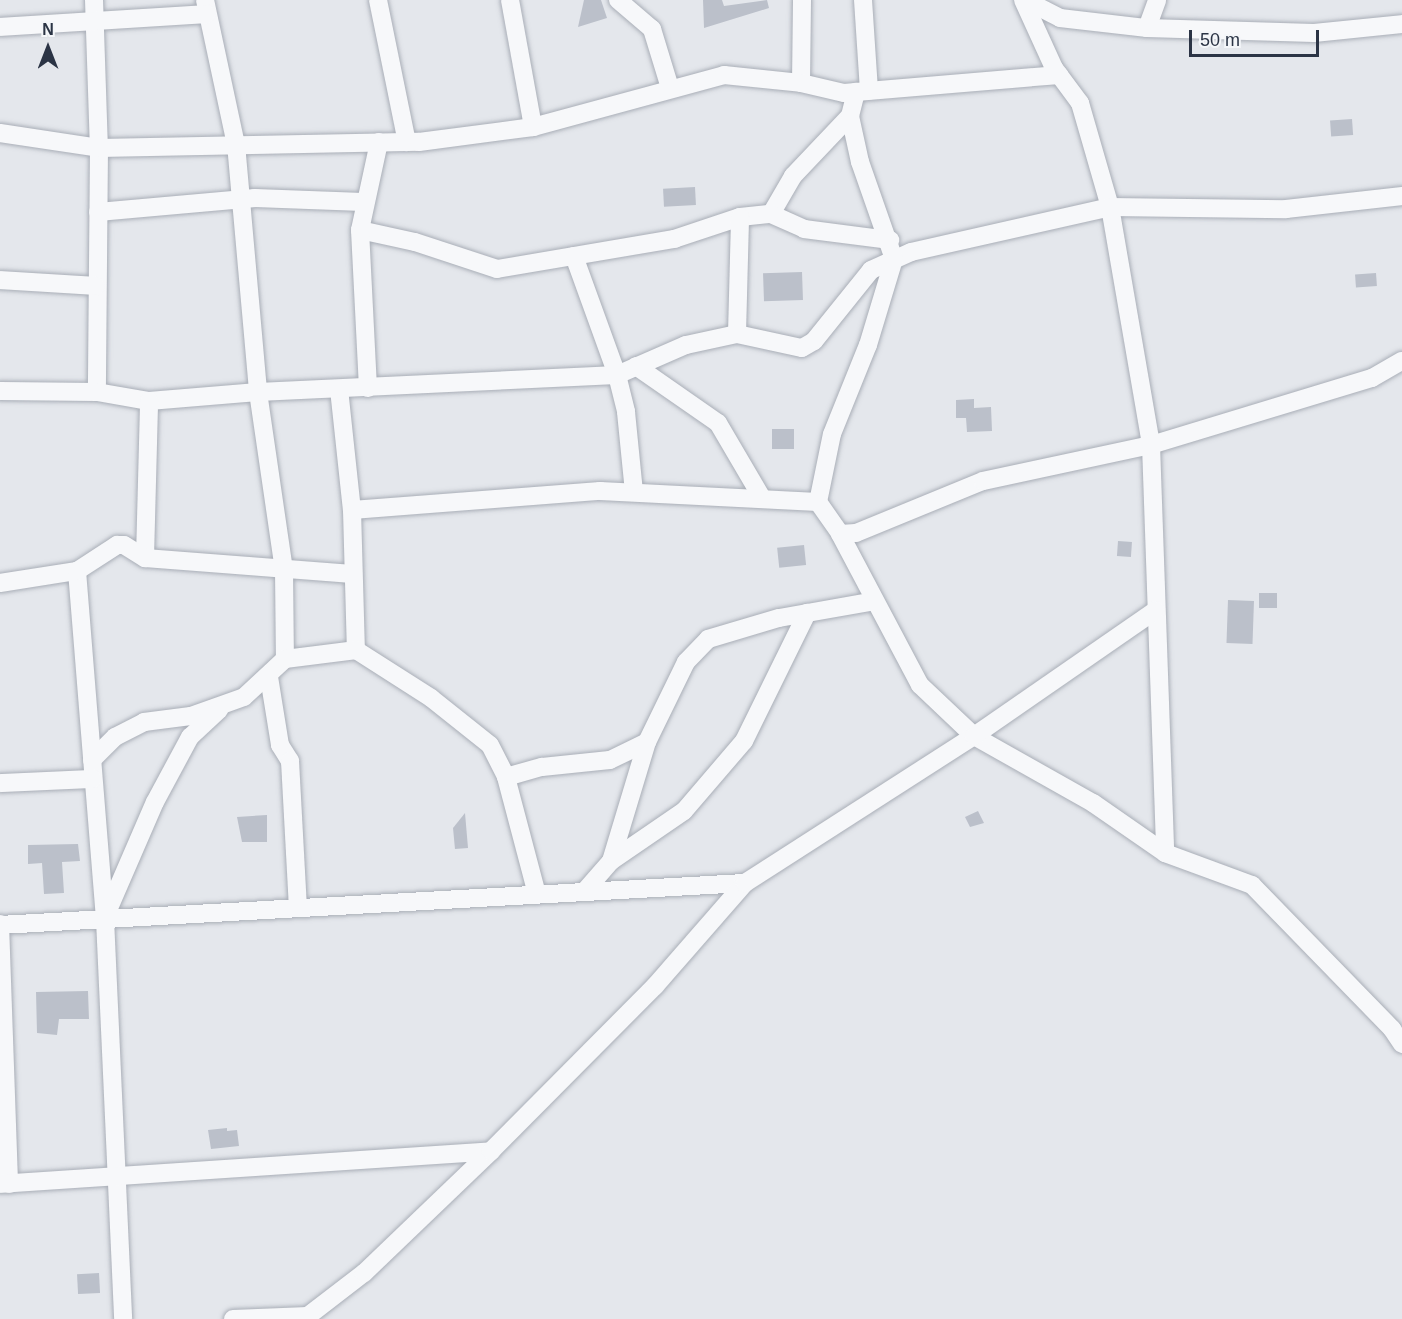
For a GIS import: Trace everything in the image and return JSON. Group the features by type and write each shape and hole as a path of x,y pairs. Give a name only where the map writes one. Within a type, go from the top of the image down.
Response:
{"street":[{"path":"94,0 97,21 99,148 96,286 97,392"},
{"path":"378,0 407,142"},
{"path":"510,0 533,127"},
{"path":"618,0 652,29 670,88"},
{"path":"801,83 802,0"},
{"path":"771,214 793,176 850,116 863,92 863,0"},
{"path":"1024,0 1060,18 1148,28 1314,33 1402,24"},
{"path":"1024,0 1059,75 1080,103 1110,207 1151,445 1165,853"},
{"path":"1148,28 1157,0"},
{"path":"0,27 97,21 206,7 236,144 258,392 284,570 285,659"},
{"path":"0,133 99,148 407,142 533,127 724,75 801,83 832,92 863,92 1059,75"},
{"path":"850,116 860,162 890,240 894,259 868,345 832,434 818,502 840,534 920,685 974,736 1093,803 1165,853 1252,885 1392,1029 1402,1044"},
{"path":"368,388 360,230 363,202 379,142"},
{"path":"0,391 97,392 150,401 258,392 617,375 686,345 737,334 802,348 814,341 871,270 911,252 1110,207 1286,209 1402,196"},
{"path":"98,212 242,199 363,202"},
{"path":"360,230 415,242 497,268 674,239 740,217 771,214 804,229 890,240"},
{"path":"737,334 740,217"},
{"path":"574,256 617,375 626,412 634,492"},
{"path":"0,280 96,286"},
{"path":"840,534 856,533 983,481 1151,445 1372,378 1402,362"},
{"path":"636,366 718,423 762,498"},
{"path":"339,389 352,510 356,650"},
{"path":"145,558 150,401"},
{"path":"352,510 600,491 818,502"},
{"path":"0,583 77,571 117,545 124,545 145,558 284,570 352,573"},
{"path":"77,571 105,919 123,1319"},
{"path":"611,861 647,742 686,662 708,639 807,613 875,601"},
{"path":"233,1319 306,1317 364,1273 491,1151 655,986 745,883 974,736 1156,610"},
{"path":"584,892 611,861 684,811 744,741 807,613"},
{"path":"92,760 115,737 144,722 191,716 244,697 269,677 285,659 356,650 431,698 490,745 506,777 537,894"},
{"path":"269,677 280,745 291,761 298,908"},
{"path":"105,919 154,802 190,737 227,703"},
{"path":"506,777 542,767 610,760 647,742"},
{"path":"0,783 93,779"},
{"path":"491,1151 5,1184 0,925 745,883"}],"building":[{"path":"584,0 601,0 607,18 578,27"},
{"path":"703,0 722,0 724,6 767,0 769,8 704,28"},
{"path":"1352,119 1353,135 1331,136 1330,121"},
{"path":"695,187 696,205 664,207 663,189"},
{"path":"802,272 803,300 764,301 763,273"},
{"path":"1376,273 1377,286 1356,287 1355,274"},
{"path":"974,399 974,408 991,407 992,431 967,432 966,418 956,418 956,400"},
{"path":"772,429 794,429 794,449 772,449"},
{"path":"1118,541 1132,542 1131,557 1117,556"},
{"path":"804,545 806,565 779,568 777,548"},
{"path":"1259,593 1277,593 1277,608 1259,608"},
{"path":"1228,600 1254,601 1252,644 1226,643"},
{"path":"978,811 984,823 970,827 965,817"},
{"path":"465,813 468,848 455,849 453,828"},
{"path":"267,815 267,842 242,842 237,817"},
{"path":"78,844 80,861 62,862 64,893 44,894 42,863 28,864 28,845"},
{"path":"88,991 89,1019 59,1019 57,1035 37,1033 36,992"},
{"path":"227,1128 227,1131 237,1130 239,1146 211,1149 208,1130"},
{"path":"99,1273 100,1293 78,1294 77,1274"}]}
